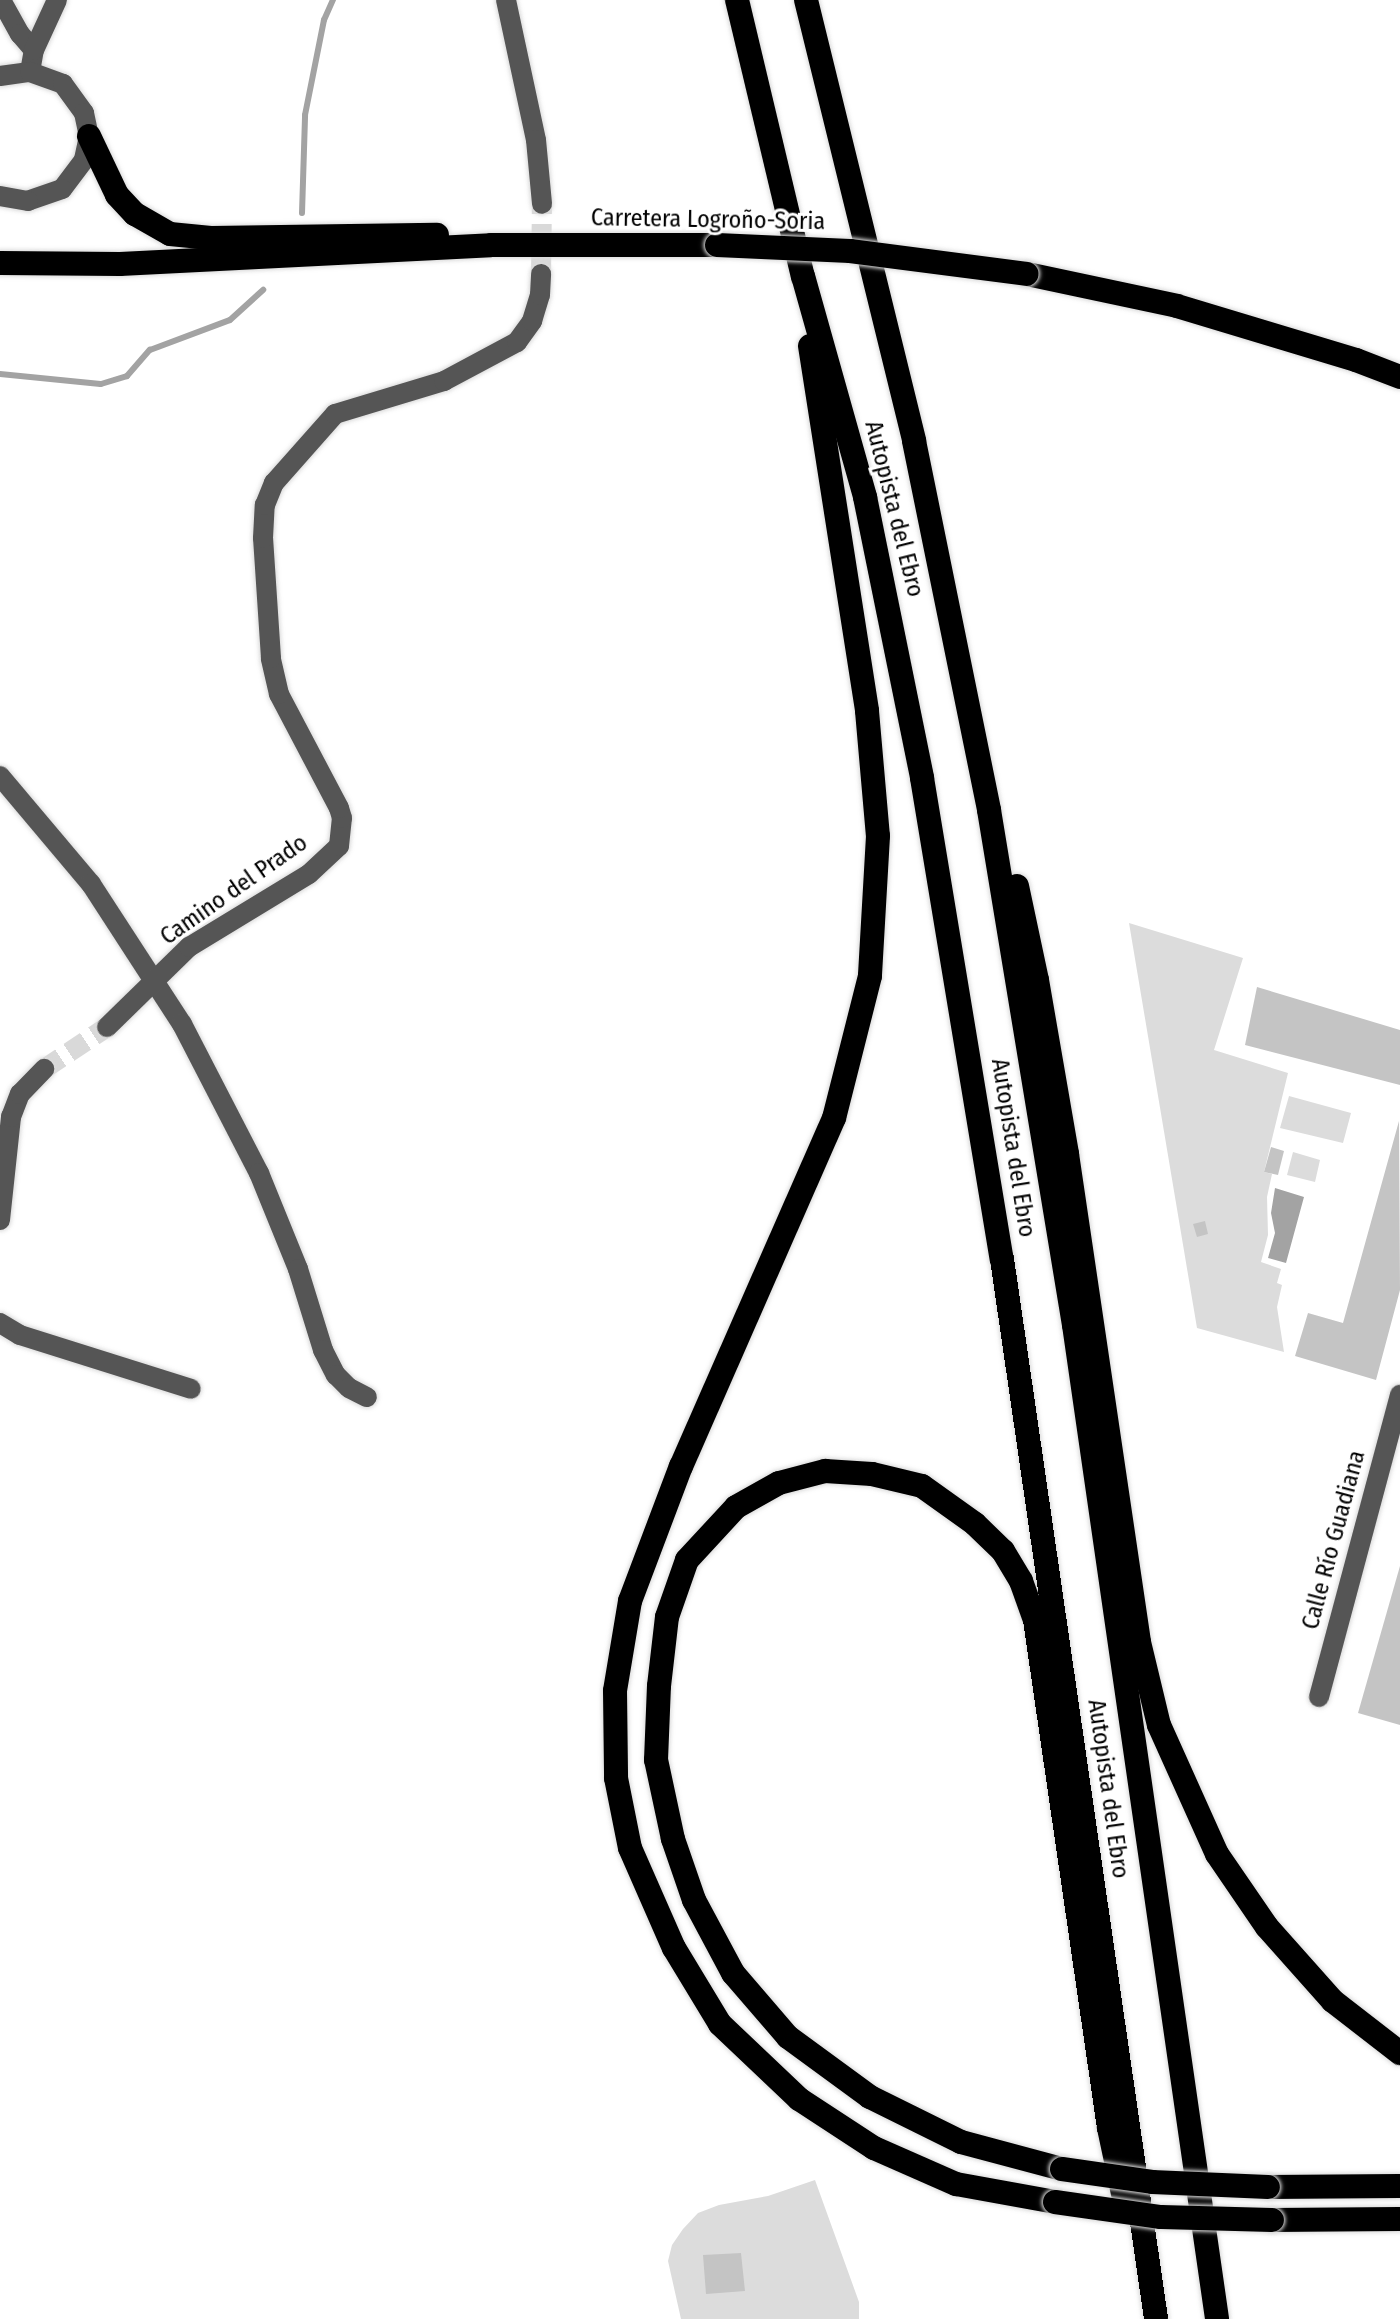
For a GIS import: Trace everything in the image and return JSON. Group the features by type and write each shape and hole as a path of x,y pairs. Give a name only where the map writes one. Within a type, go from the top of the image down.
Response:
{"highway":[{"name":"Autopista del Ebro","path":"737,0 803,276 865,497 936,856 1009,1306 1153,2319"},
{"name":"Autopista del Ebro","path":"806,0 907,411 980,759 1074,1325 1217,2319"},
{"path":"89,136 117,195 135,214 170,234 211,238 409,233 446,235 491,245"},
{"name":"Carretera Logroño-Soria","path":"0,263 55,265 491,245 717,245 850,251 1027,274 1177,306 1356,360 1400,377"},
{"path":"0,273 55,265"},
{"path":"803,276 810,351 867,711 878,836 870,976 834,1118 681,1466 630,1601 615,1691 616,1778 630,1848 674,1948 720,2024 799,2099 874,2148 956,2184 1161,2217 1400,2219"},
{"path":"980,759 1021,903 1037,980 1067,1154 1134,1611 1159,1725 1217,1854 1267,1927 1333,2001 1400,2053"},
{"path":"1153,2319 1109,2128 1035,1620 1021,1581 1003,1551 922,1486 872,1474 825,1471 779,1483 736,1507 687,1560 667,1617 656,1760 673,1839 694,1900 733,1973 788,2037 858,2088 961,2142 1062,2169 1152,2182 1268,2187 1400,2186"}],"street":[{"path":"1,0 20,34 34,50"},
{"path":"30,72 34,50 57,0"},
{"path":"506,0 536,140 542,204"},
{"path":"0,76 30,72 53,78 72,93 84,113 89,136 84,160 62,189 28,201 0,196"},
{"name":"Camino del Prado","path":"107,1027 189,947 309,874 339,846 342,818 339,808 279,694 271,658 263,538 265,505 274,483 335,414 444,381 517,342 532,321 540,295 541,274"},
{"path":"0,776 91,884 155,979 259,1173 298,1269 323,1350 336,1375 349,1388 367,1397"},
{"path":"0,1220 5,1114 44,1069"},
{"path":"0,1323 20,1335 191,1389"},
{"name":"Calle Río Guadiana","path":"1319,1697 1396,1423 1400,1395"}],"shaded area":[{"path":"1129,923 1243,958 1214,1050 1288,1073 1264,1172 1272,1174 1267,1197 1268,1235 1261,1262 1281,1269 1277,1283 1282,1285 1277,1307 1284,1352 1197,1328"},
{"path":"1289,1096 1351,1113 1343,1143 1280,1128"},
{"path":"1293,1152 1320,1160 1315,1182 1287,1175"},
{"path":"1275,1188 1304,1197 1286,1263 1268,1258 1275,1233 1271,1213"},
{"path":"815,2180 859,2302 859,2319 681,2319 668,2261 672,2245 698,2213 719,2205 768,2196"}],"building":[{"path":"1257,987 1400,1030 1400,1085 1245,1045"},
{"path":"1399,1121 1400,1290 1376,1380 1295,1356 1308,1313 1343,1323"},
{"path":"1271,1147 1284,1151 1278,1175 1264,1172"},
{"path":"1205,1221 1208,1234 1197,1237 1193,1224"},
{"path":"1400,1566 1400,1725 1358,1713"},
{"path":"741,2253 745,2291 706,2294 703,2255"}],"waterway":[{"path":"302,213 305,115 324,20 333,0"},
{"path":"0,374 101,384 127,376 150,350 230,320 263,290"}],"tunnel":[{"path":"541,274 542,204"},
{"path":"44,1069 107,1027"}]}
